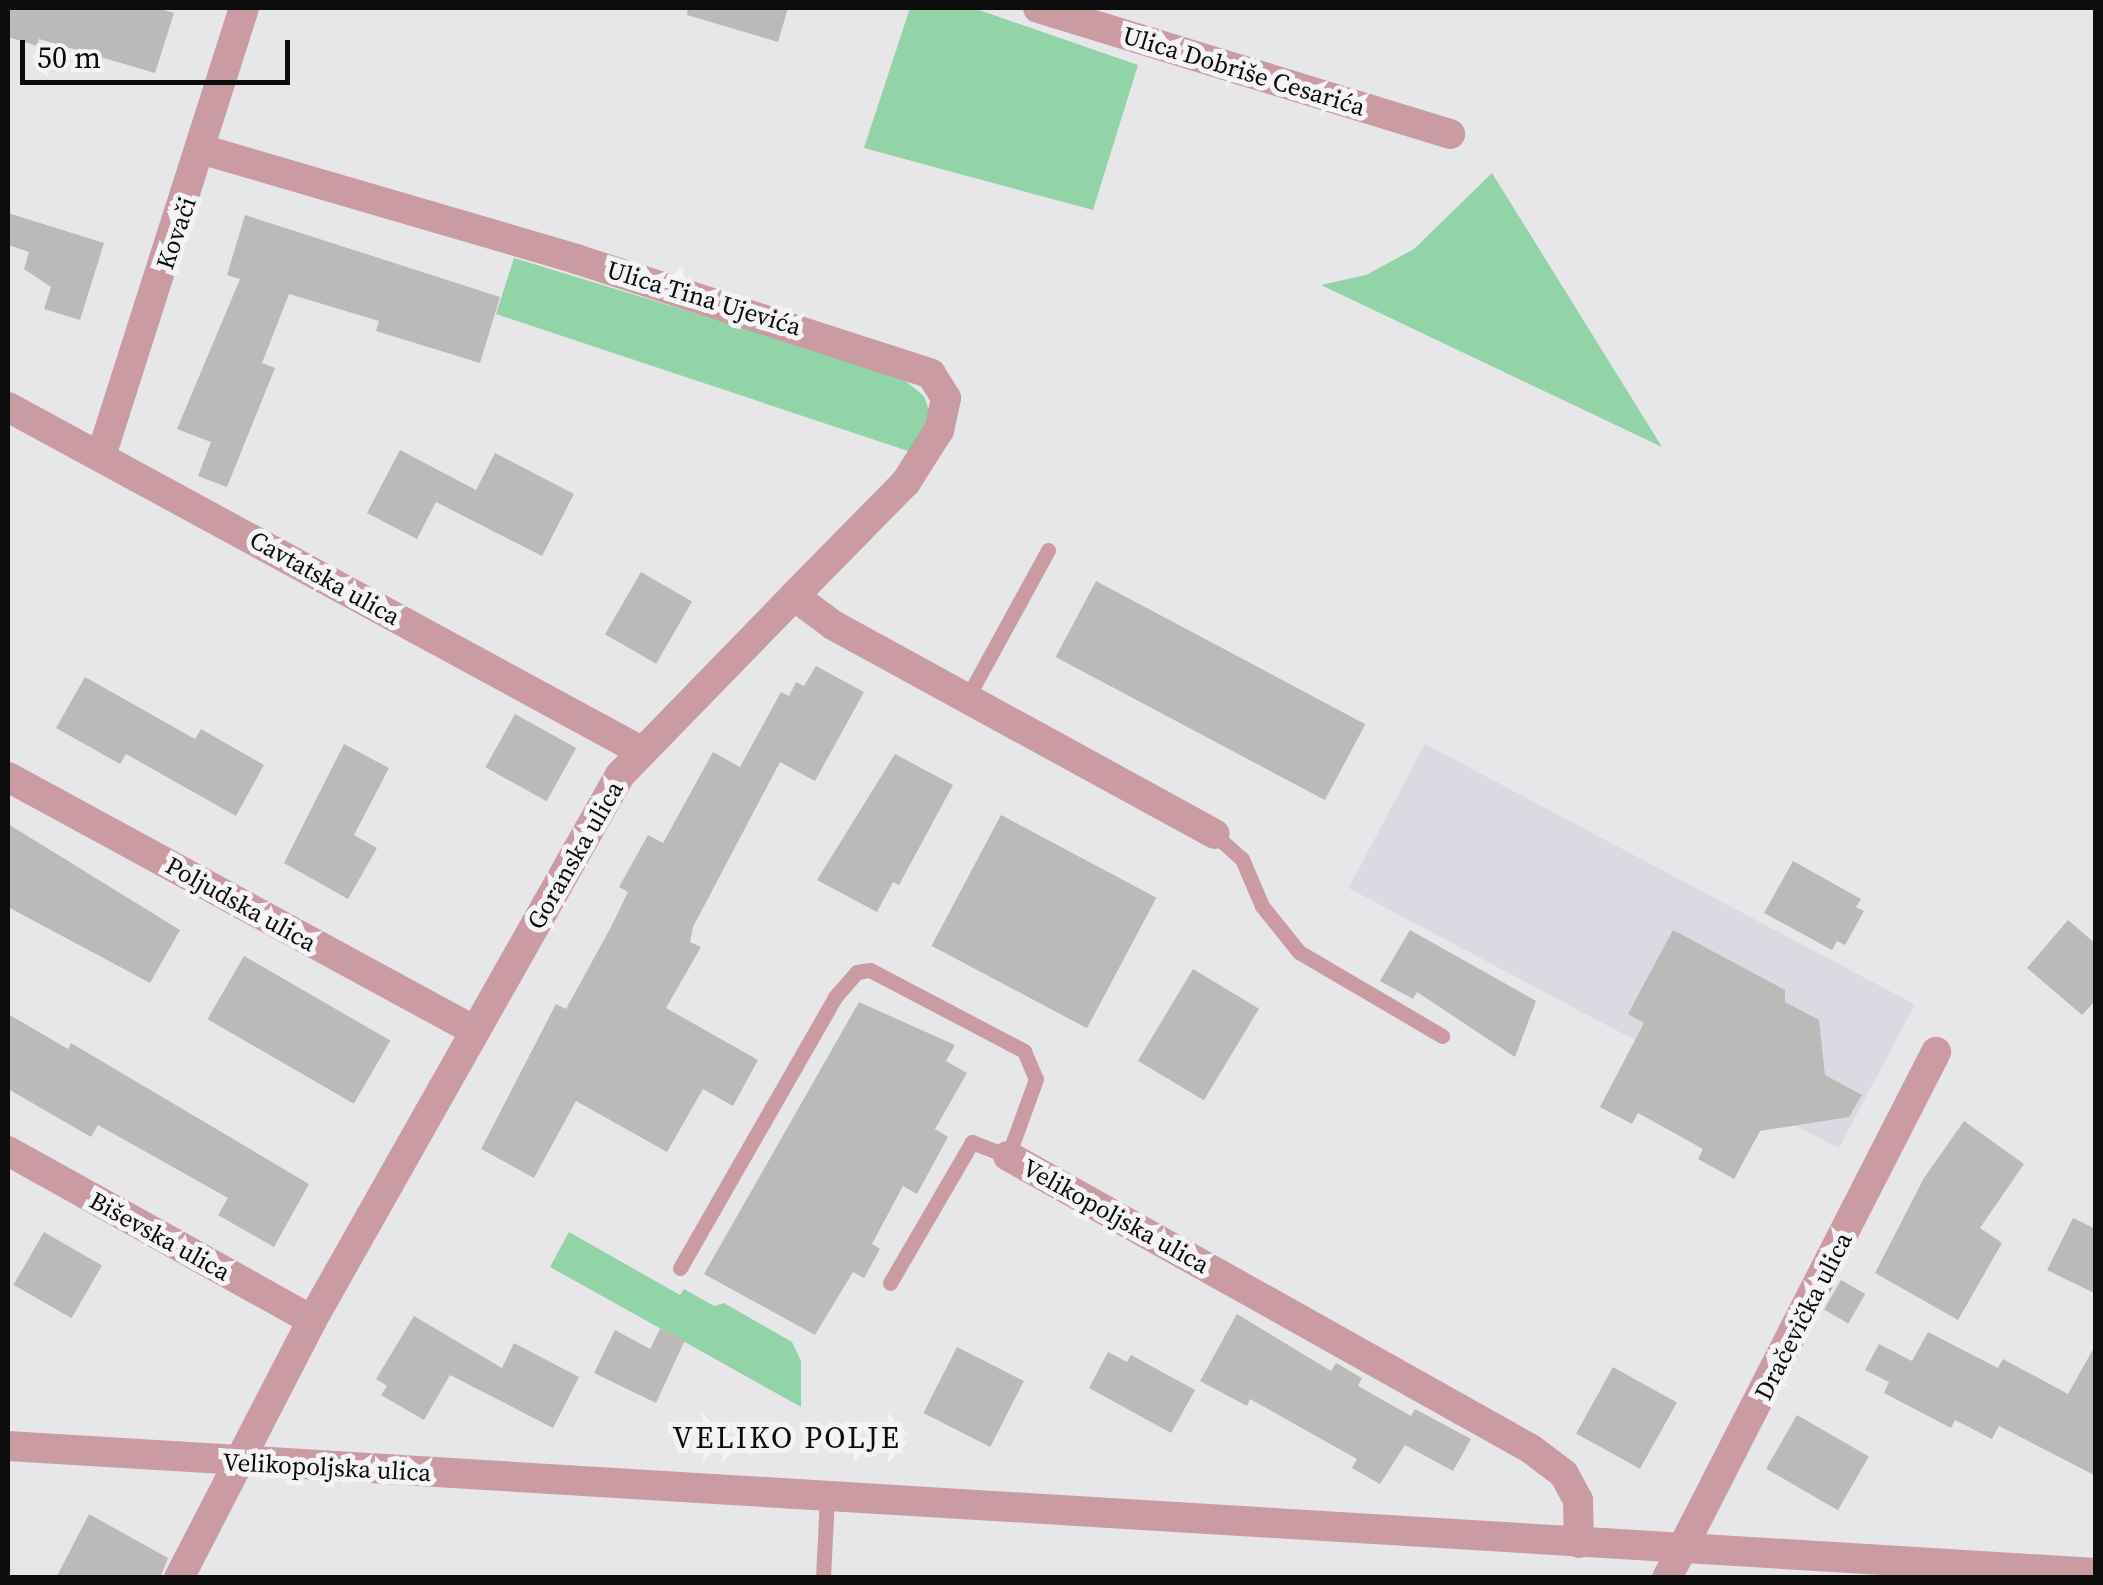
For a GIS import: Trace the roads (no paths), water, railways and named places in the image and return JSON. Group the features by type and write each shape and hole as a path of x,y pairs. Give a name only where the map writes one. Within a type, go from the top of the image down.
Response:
{"street":[{"name":"Kovači","path":"101,456 204,150 244,8"},
{"name":"Ulica Dobriše Cesarića","path":"1038,8 1450,134"},
{"name":"Ulica Tina Ujevića","path":"204,150 631,276 931,374 946,398 939,430 906,482 794,596"},
{"name":"Cavtatska ulica","path":"8,407 641,751"},
{"path":"794,596 966,700 1214,834"},
{"name":"Goranska ulica","path":"179,1578 312,1320 620,775 641,751 687,713 794,596"},
{"name":"Poljudska ulica","path":"8,776 475,1031"},
{"name":"Dračevička ulica","path":"1667,1578 1936,1052"},
{"name":"Biševska ulica","path":"8,1152 312,1320"},
{"name":"Velikopoljska ulica","path":"1008,1156 1531,1449 1564,1474 1578,1500 1579,1544"},
{"name":"Velikopoljska ulica","path":"8,1446 1579,1544 2096,1572"}],"lane":[{"path":"966,700 1048,550"},
{"path":"1214,834 1242,859 1262,906 1291,945 1442,1036"},
{"name":"Velikopoljska ulica","path":"680,1268 835,997 857,972 881,973 1030,1058 1034,1095 1008,1156"},
{"path":"890,1283 972,1142 1008,1156"},
{"path":"823,1578 826,1497"}],"district":[{"name":"VELIKO POLJE","path":"787,1438"}]}
